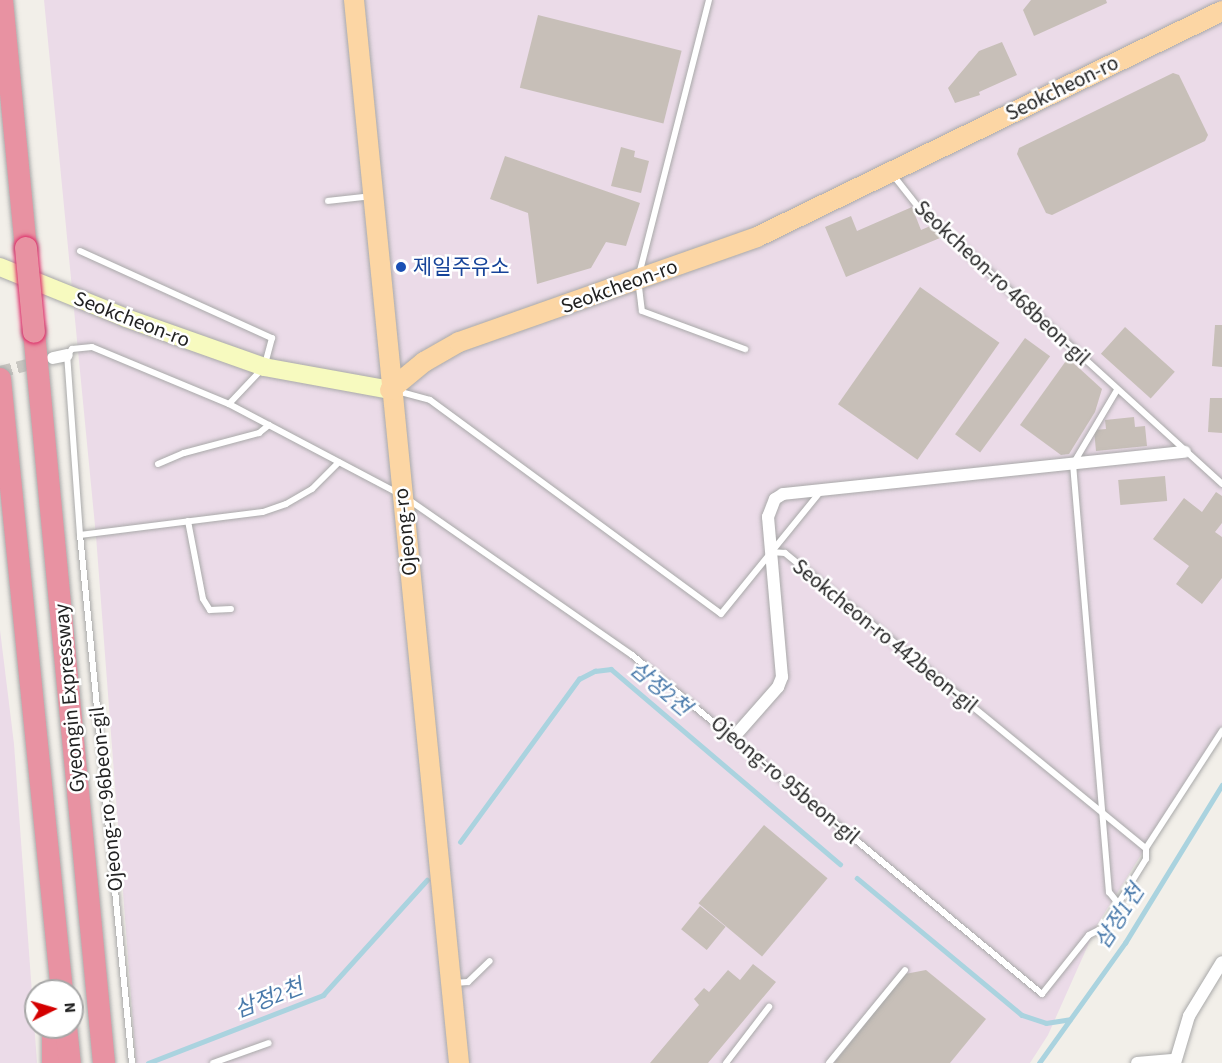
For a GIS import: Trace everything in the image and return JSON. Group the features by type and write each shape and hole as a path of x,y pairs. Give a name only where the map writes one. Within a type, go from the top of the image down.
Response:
{"highway":[{"name":"Gyeongin Expressway","path":"2,0 104,1063"},
{"name":"Gyeongin Expressway","path":"0,379 61,979"},
{"path":"51,888 52,979"},
{"path":"53,1039 53,1063"},
{"path":"67,1039 70,1063"}],"main road":[{"name":"Ojeong-ro","path":"354,0 390,390 459,1063"},
{"name":"Seokcheon-ro","path":"390,390 424,362 459,342 757,237 1222,11"}],"street":[{"name":"Seokcheon-ro","path":"0,267 126,318 264,367 390,390"},
{"path":"53,358 67,355"},
{"path":"734,737 778,687 782,677 768,517 775,499 783,494 1185,452"},
{"path":"1137,1063 1175,1062 1189,1016 1222,962"}],"lane":[{"path":"709,0 638,279 642,311 745,349"},
{"name":"Seokcheon-ro 468beon-gil","path":"891,171 919,208 1222,484"},
{"path":"328,201 372,196"},
{"path":"80,251 272,338 264,367 229,404"},
{"path":"67,355 72,349 92,346 229,404 401,494"},
{"name":"Ojeong-ro 96beon-gil","path":"67,355 80,535 132,1063"},
{"name":"Seokcheon-ro 442beon-gil","path":"390,390 414,393 430,400 722,614 771,552 785,554 1146,848"},
{"path":"1118,390 1073,464 1109,892 1118,903 1146,860 1146,848 1222,731"},
{"path":"158,464 184,453 259,433 269,425"},
{"path":"80,535 263,512 286,504 312,489 339,462"},
{"path":"771,552 821,490"},
{"name":"Ojeong-ro 95beon-gil","path":"401,494 632,655 734,737 1042,994 1089,935 1103,928 1118,903"},
{"path":"188,521 203,599 210,610 231,609"},
{"path":"450,984 468,982 490,961"},
{"path":"829,1063 905,970"},
{"path":"726,1063 769,1007"},
{"path":"213,1063 269,1042"}],"shaded area":[{"path":"44,0 1222,0 1222,726 1097,925 1048,1035 1030,1063 136,1063 96,536"},
{"path":"0,630 14,744 31,979 24,979 24,1039 35,1039 37,1063 0,1063"}],"building":[{"path":"1031,0 1106,0 1107,3 1034,36 1023,10"},
{"path":"538,15 682,51 663,124 520,88"},
{"path":"1002,42 1017,75 979,92 980,95 955,103 948,88 979,51"},
{"path":"1173,73 1179,75 1208,135 1205,141 1052,215 1046,213 1017,154 1019,148"},
{"path":"621,147 635,151 634,157 649,161 641,193 611,186"},
{"path":"505,156 640,203 626,246 606,242 591,268 537,284 528,213 490,199"},
{"path":"912,207 921,230 935,224 940,238 846,277 825,227 851,216 857,231"},
{"path":"920,287 999,343 917,460 838,404"},
{"path":"1215,325 1222,325 1222,367 1212,366"},
{"path":"1125,327 1175,372 1151,399 1101,354"},
{"path":"1025,338 1050,356 980,452 955,434"},
{"path":"1068,358 1102,389 1095,412 1069,454 1061,455 1020,425"},
{"path":"1210,398 1222,398 1222,433 1208,432"},
{"path":"1134,417 1135,427 1145,426 1147,446 1096,451 1094,430 1106,429 1105,420"},
{"path":"1165,476 1167,501 1120,505 1118,480"},
{"path":"1216,492 1222,496 1222,523 1215,532 1222,537 1222,578 1202,604 1176,584 1189,566 1153,539 1184,498 1202,512"},
{"path":"764,825 828,878 762,956 698,903"},
{"path":"700,906 726,927 707,950 681,929"},
{"path":"753,964 776,982 708,1063 650,1063 699,1005 694,999 704,988 709,992 728,970 740,980"},
{"path":"926,970 986,1019 950,1063 834,1063 905,974"}],"waterway":[{"name":"삼정2천","path":"460,842 579,679 595,671 611,669 840,864"},
{"name":"삼정1천","path":"1039,1063 1125,943 1222,785"},
{"name":"삼정2천","path":"857,878 1022,1015 1046,1023 1070,1019"},
{"name":"삼정2천","path":"148,1063 323,995 427,880"}],"tunnel":[{"path":"0,372 39,362"}],"place":[{"name":"제일주유소","path":"401,267"}]}
